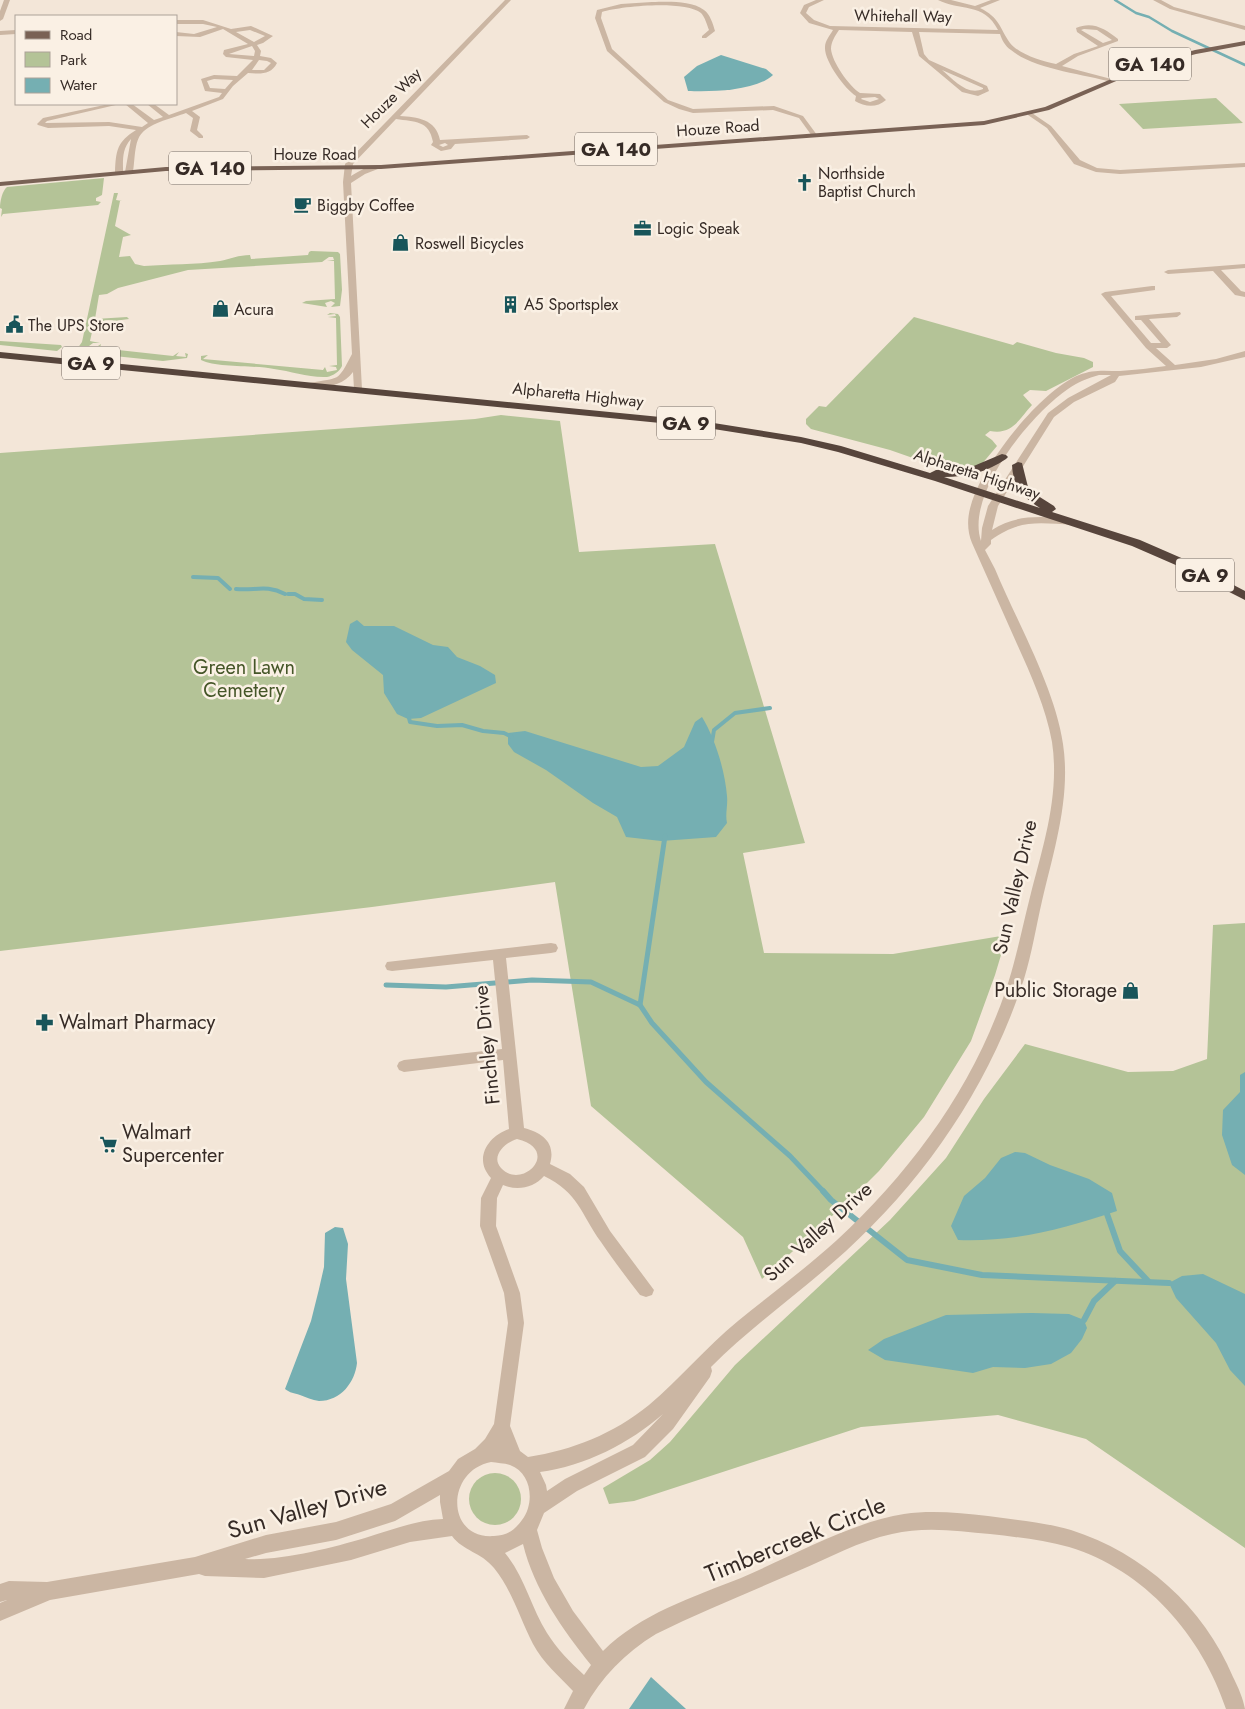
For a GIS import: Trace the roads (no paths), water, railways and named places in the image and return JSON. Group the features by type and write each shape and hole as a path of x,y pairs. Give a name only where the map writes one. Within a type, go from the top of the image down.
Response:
{"highway":[{"name":"Alpharetta Highway","path":"0,355 358,389 752,430 841,449 1073,522 1142,546 1245,596"},
{"path":"893,464 937,473 964,474 989,466 1002,457"},
{"path":"1018,465 1017,478 1027,494 1073,522"}],"main road":[{"name":"Houze Road","path":"0,184 118,172 204,168 379,167 988,123 1030,114 1062,103 1135,70 1172,58 1245,43"}],"street":[{"path":"0,19 7,0"},
{"name":"Houze Way","path":"348,168 358,153 508,0"},
{"path":"803,0 812,2 821,0"},
{"name":"Whitehall Way","path":"940,0 974,8 992,17 1006,42 1015,50 1109,82"},
{"path":"974,8 997,0"},
{"path":"1156,0 1172,8 1245,28"},
{"name":"Whitehall Way","path":"812,2 803,9 804,17 816,24 838,28 1001,32"},
{"path":"704,37 712,31 704,11 682,3 608,7 599,11 598,18 609,50 666,102 693,111 774,108 801,117 814,135"},
{"path":"118,172 120,150 123,144 140,130 168,117 217,100 257,59 258,51 253,44 223,27 203,22 178,22"},
{"path":"1058,66 1076,55 1114,42 1116,38 1094,27 1083,26 1078,29 1102,46"},
{"path":"178,34 206,35 223,27"},
{"path":"231,31 251,28 270,36 267,40 226,51 226,54 273,61 274,63 272,68 261,72 246,71"},
{"path":"838,28 831,36 828,48 829,56 844,80 854,92 860,95"},
{"path":"915,30 921,55 927,61 964,91 978,94 987,90 985,87 927,61"},
{"path":"0,33 15,32"},
{"path":"226,91 207,90 203,80 214,77 237,78"},
{"path":"112,105 45,119 40,124 48,126 109,124 140,130"},
{"path":"129,105 154,123"},
{"path":"151,105 168,117"},
{"path":"188,111 197,117 193,131 201,137"},
{"path":"1030,114 1048,127 1078,162 1096,170 1120,172 1245,165"},
{"path":"394,117 425,122 434,130 437,142 435,146 444,148 452,146 450,142 527,137"},
{"path":"129,172 135,139 140,130"},
{"path":"347,182 362,172 379,167"},
{"path":"348,168 347,182 358,389"},
{"path":"1168,272 1245,266"},
{"path":"1215,268 1238,293 1245,296"},
{"path":"1152,288 1105,294 1149,346 1172,367"},
{"path":"1126,318 1177,314"},
{"path":"1143,317 1168,345 1149,346"},
{"path":"312,385 335,381 347,375 357,352"},
{"name":"Sun Valley Drive","path":"984,543 974,538 973,528 975,505 980,492 1002,457 1038,409 1057,393 1093,373 1117,374 1235,358 1245,354"},
{"name":"Sun Valley Drive","path":"528,1465 568,1459 604,1444 655,1410 720,1348 854,1234 897,1190 950,1118 972,1082 992,1044 1018,978 1052,830 1060,777 1060,758 1052,716 984,543 991,512 997,498 1051,415 1071,400 1099,384 1112,380 1117,374"},
{"path":"984,543 1008,524 1019,520 1039,519 1073,522"},
{"path":"392,966 551,948"},
{"name":"Finchley Drive","path":"499,954 517,1133"},
{"path":"404,1066 508,1054"},
{"path":"517,1133 533,1136 544,1146 546,1161 543,1168 533,1177 519,1182 512,1181 499,1176 490,1164 492,1149 502,1138 517,1133"},
{"path":"543,1168 565,1179 579,1192 605,1236 646,1290"},
{"path":"481,1455 491,1445 502,1426 516,1323 512,1293 490,1235 487,1216 489,1198 499,1176"},
{"name":"Sun Valley Drive","path":"539,1506 571,1485 639,1451 668,1423 720,1348"},
{"path":"502,1426 513,1456"},
{"path":"481,1455 503,1453 513,1456 528,1465 537,1480 540,1492 539,1506 535,1518 528,1529 515,1540 500,1546 484,1546"},
{"name":"Sun Valley Drive","path":"0,1592 9,1590 47,1592 195,1566 266,1544 370,1521 395,1512 420,1499 455,1477 470,1460 481,1455"},
{"name":"Sun Valley Drive","path":"195,1566 264,1569 328,1557 410,1533 436,1528 455,1528 448,1507 449,1492 455,1477"},
{"name":"Timbercreek Circle","path":"574,1709 584,1688 602,1664 617,1648 649,1627 870,1532 913,1521 949,1520 1049,1533 1078,1541 1121,1562 1168,1599 1187,1618 1218,1662 1236,1709"},
{"path":"455,1528 462,1536 484,1546 500,1561 512,1579 540,1639 554,1659 584,1688"},
{"path":"528,1529 531,1547 556,1602 602,1664"},
{"name":"Sun Valley Drive","path":"0,1612 47,1592"}],"water":[{"path":"721,55 766,69 773,75 756,84 745,87 721,91 688,91 684,77 697,66"},
{"path":"357,620 364,626 394,626 433,645 448,647 457,657 480,666 495,675 496,683 421,718 408,719 397,714 384,693 383,675 352,650 346,642 350,624"},
{"path":"702,717 715,745 726,786 727,823 716,837 661,841 626,837 617,817 593,803 546,770 514,752 508,744 508,733 525,731 641,767 658,766 684,747 695,722"},
{"path":"1245,1072 1245,1175 1232,1165 1222,1135 1223,1110 1240,1092 1240,1075"},
{"path":"1015,1152 1025,1153 1050,1165 1089,1179 1112,1193 1117,1211 1039,1233 1000,1239 958,1240 951,1226 964,1196 985,1178 1001,1158"},
{"path":"335,1227 343,1228 348,1244 346,1279 357,1363 356,1370 346,1389 334,1398 319,1401 285,1389 311,1321 324,1267 325,1233"},
{"path":"1203,1274 1245,1294 1245,1386 1230,1370 1216,1343 1176,1298 1169,1283 1182,1276"},
{"path":"1069,1314 1084,1320 1087,1328 1082,1339 1071,1353 1051,1364 1025,1368 993,1367 973,1373 885,1360 868,1350 884,1339 946,1315"},
{"path":"651,1677 686,1709 629,1709"}],"waterway":[{"path":"1115,0 1136,13 1149,17 1172,31 1245,65"},
{"path":"193,577 218,578 230,589"},
{"path":"236,589 272,589 285,594"},
{"path":"288,594 295,594 304,599 322,600"},
{"path":"712,742 714,730 735,713 770,708"},
{"path":"408,714 410,722 437,726 462,725 483,731 504,733 512,737"},
{"path":"640,1005 665,836"},
{"path":"386,985 446,987 532,980 591,982 640,1005"},
{"path":"640,1005 652,1023 706,1082 790,1156 824,1192"},
{"path":"823,1191 831,1200 907,1260 982,1275 1169,1283"},
{"path":"1107,1214 1120,1251 1148,1281"},
{"path":"1084,1320 1094,1301 1115,1281"}],"place":[{"name":"Northside Baptist Church","path":"804,182"},
{"name":"Biggby Coffee","path":"303,205"},
{"name":"Logic Speak","path":"643,228"},
{"name":"Roswell Bicycles","path":"401,243"},
{"name":"A5 Sportsplex","path":"510,304"},
{"name":"Acura","path":"220,309"},
{"name":"The UPS Store","path":"14,325"},
{"name":"Public Storage","path":"1131,990"},
{"name":"Walmart Pharmacy","path":"45,1022"},
{"name":"Walmart Supercenter","path":"108,1144"}],"park label":[{"name":"Green Lawn Cemetery","path":"244,678"}]}
